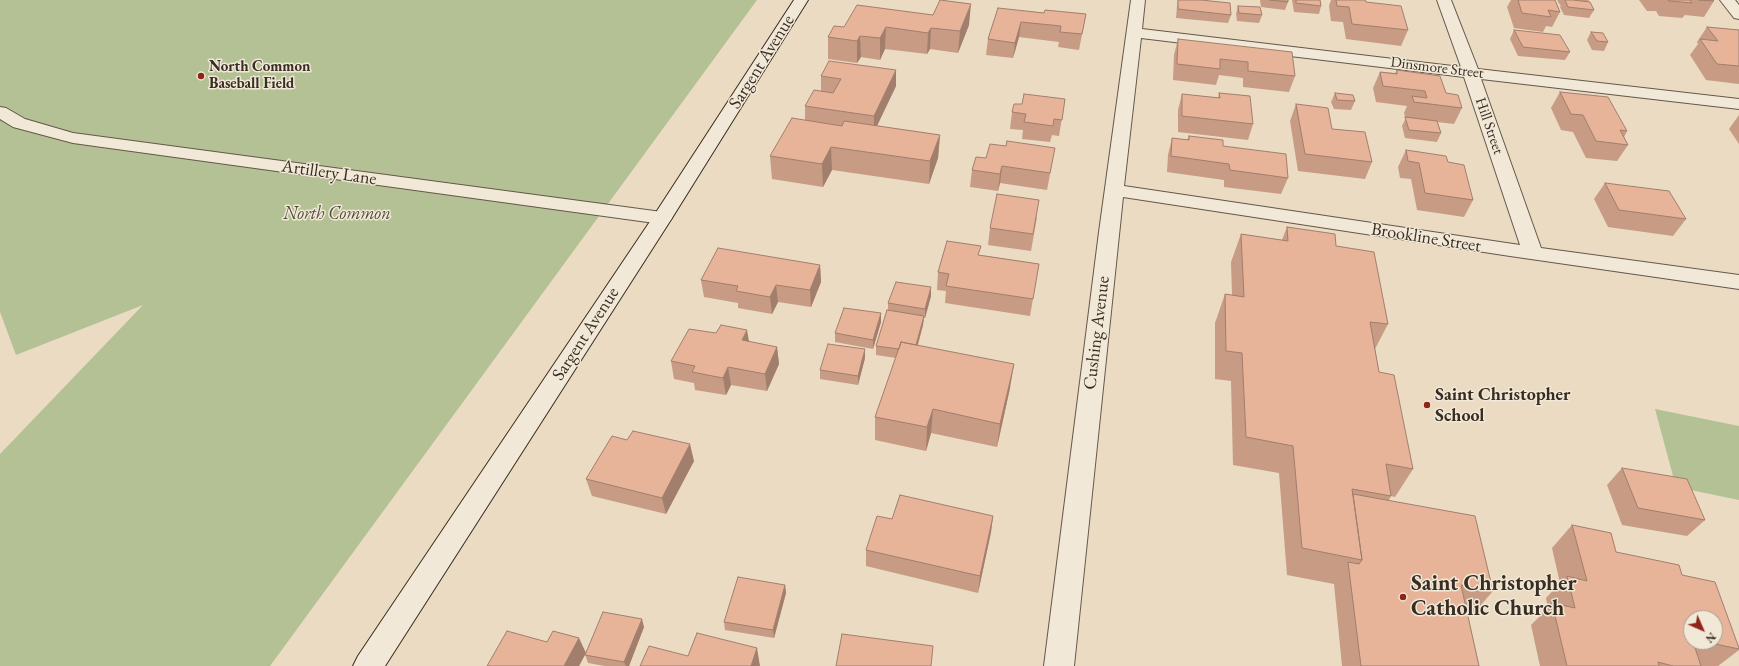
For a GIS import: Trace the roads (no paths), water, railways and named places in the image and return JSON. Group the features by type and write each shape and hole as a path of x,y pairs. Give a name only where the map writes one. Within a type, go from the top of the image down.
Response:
{"street":[{"name":"Sargent Avenue","path":"368,666 662,218 801,0"},
{"name":"Cushing Avenue","path":"1059,666 1114,190 1138,0"},
{"name":"Hill Street","path":"1444,0 1471,72 1533,253"},
{"path":"1726,0 1739,15"},
{"name":"Dinsmore Street","path":"1134,33 1739,104"},
{"name":"Artillery Lane","path":"0,112 19,123 73,138 662,218"},
{"name":"Brookline Street","path":"1114,190 1533,253 1739,282"}],"place":[{"name":"North Common Baseball Field","path":"201,76"},
{"name":"Saint Christopher School","path":"1427,405"},
{"name":"Saint Christopher Catholic Church","path":"1403,597"}],"park label":[{"name":"North Common","path":"337,214"}]}
